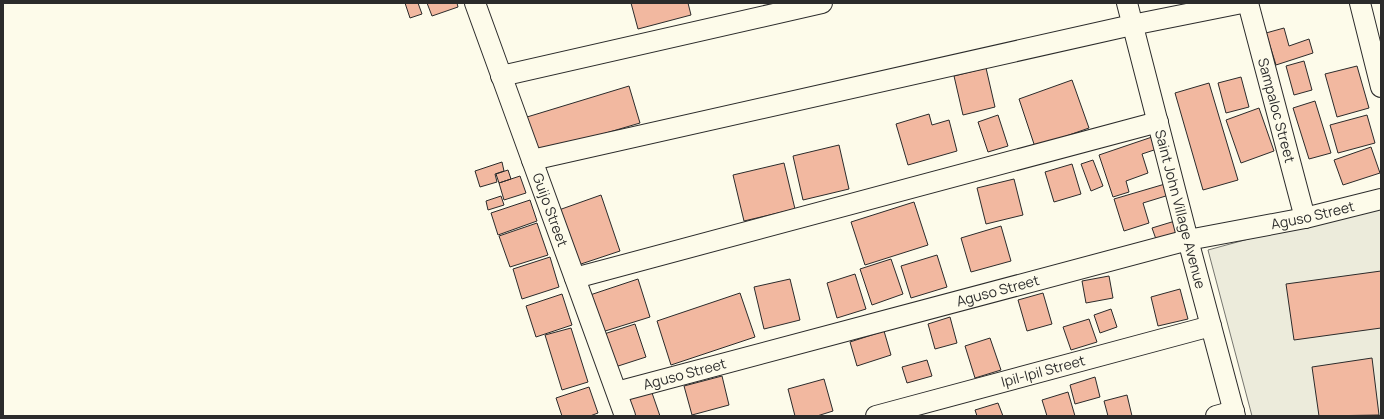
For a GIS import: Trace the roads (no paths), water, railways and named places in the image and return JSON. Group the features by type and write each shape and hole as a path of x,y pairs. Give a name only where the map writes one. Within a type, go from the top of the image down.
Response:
{"street":[{"name":"Guijo Street","path":"475,3 625,416"},
{"path":"501,76 822,3"},
{"name":"Saint John Village Avenue","path":"1127,3 1211,326 1229,414"},
{"path":"532,160 1132,25 1242,3"},
{"name":"Sampaloc Street","path":"1248,3 1305,218"},
{"path":"1360,3 1381,87"},
{"path":"575,278 1158,122"},
{"name":"Aguso Street","path":"617,392 1188,240 1305,218 1381,199"},
{"name":"Ipil-Ipil Street","path":"876,416 1211,326"}]}
